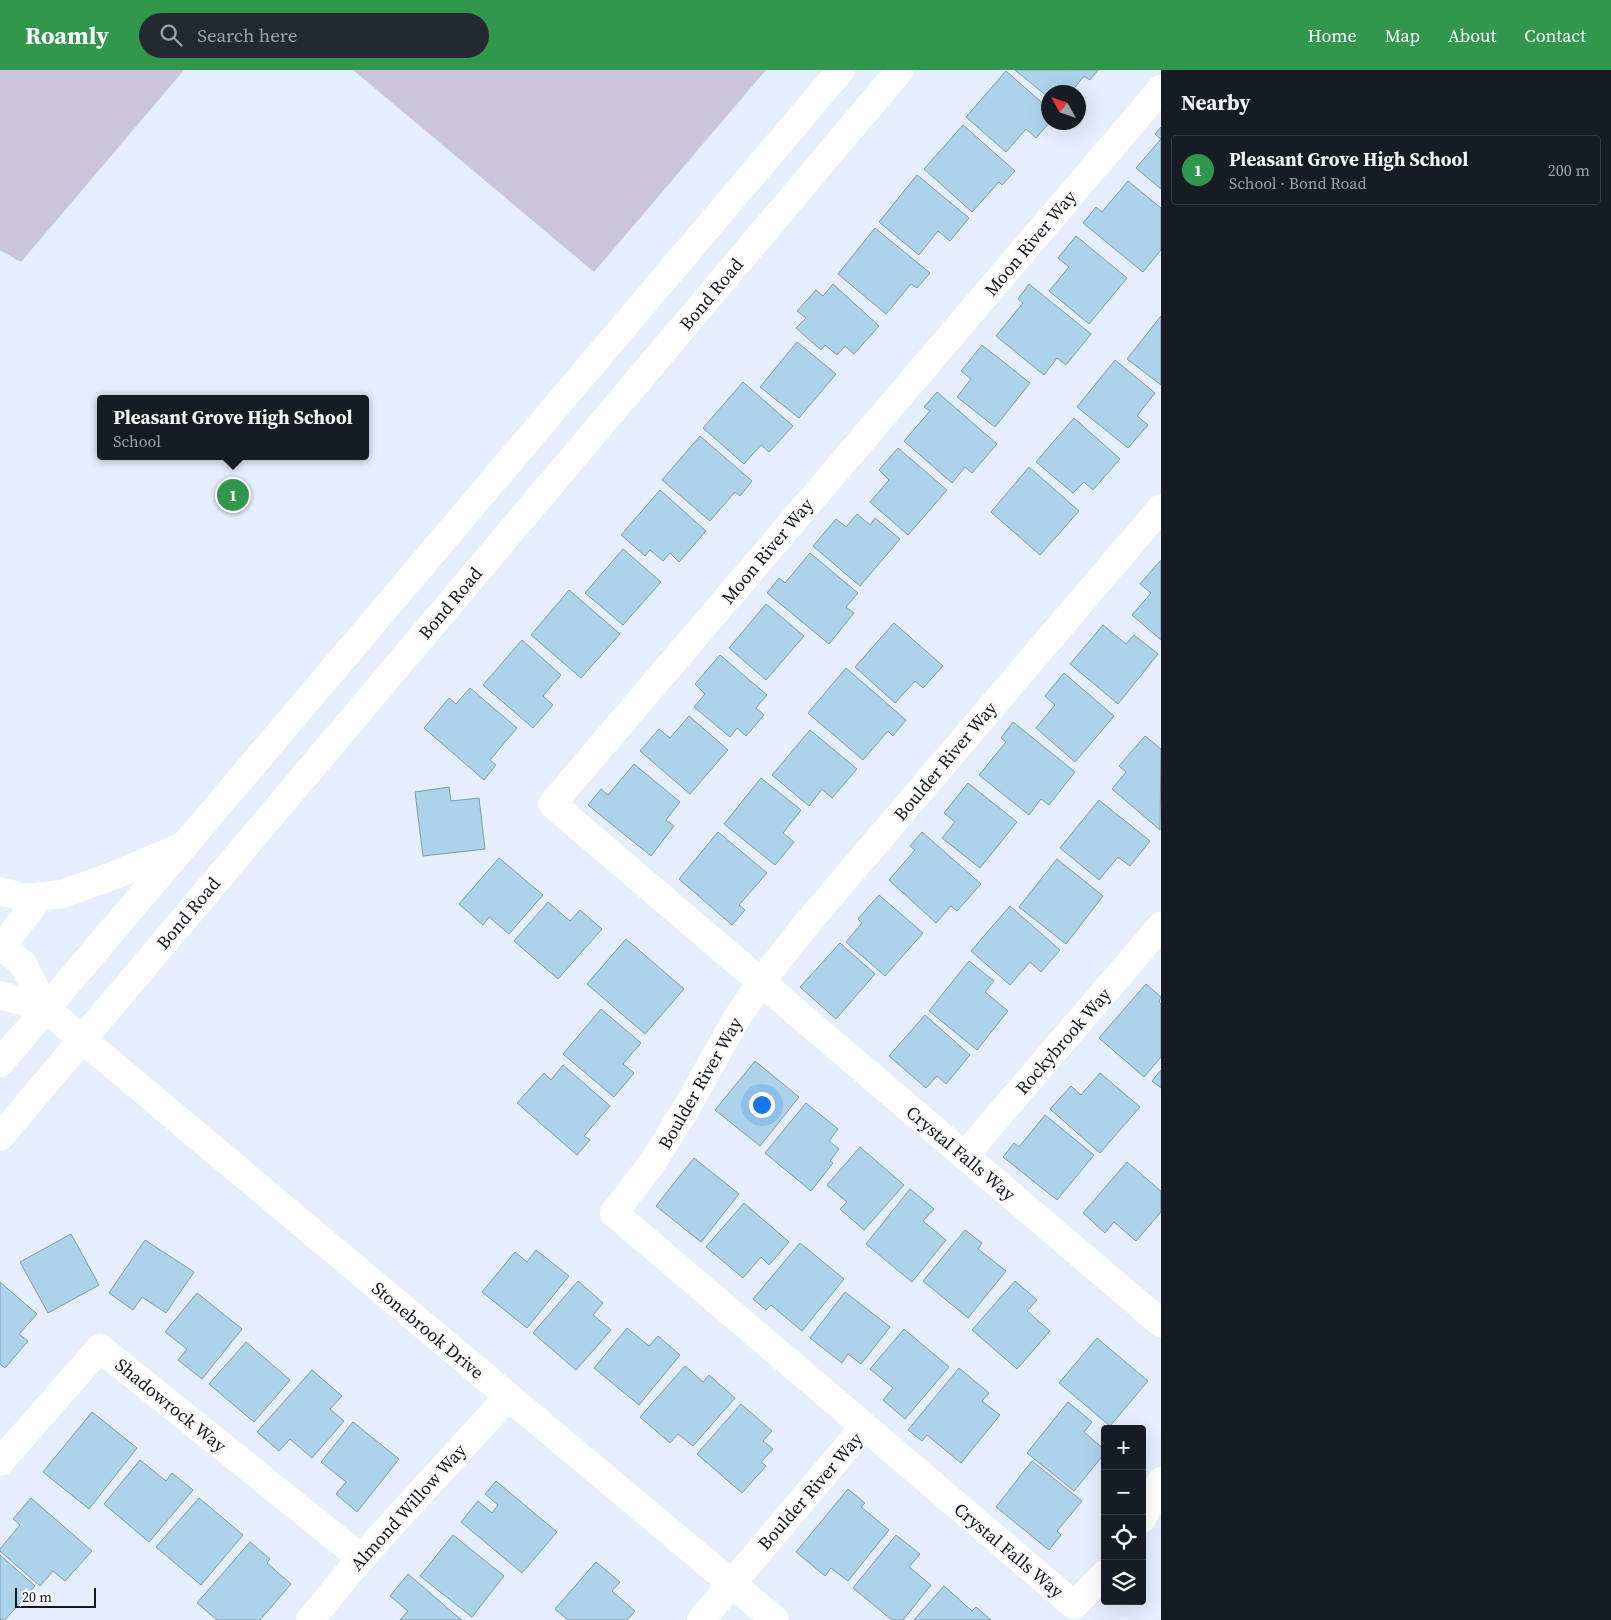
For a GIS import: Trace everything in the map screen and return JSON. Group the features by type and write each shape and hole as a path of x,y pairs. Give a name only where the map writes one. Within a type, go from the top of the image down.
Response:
{"street":[{"path":"0,1063 841,70"},
{"name":"Bond Road","path":"0,1137 900,70"},
{"name":"Moon River Way","path":"760,982 552,804 1161,90"},
{"name":"Boulder River Way","path":"701,1620 864,1427 614,1213 658,1154 688,1107 735,1021 760,982 804,927 1161,508"},
{"path":"0,891 27,898 62,894 115,876 186,844"},
{"path":"40,896 1,946 23,964 45,1008"},
{"name":"Rockybrook Way","path":"964,1156 1161,926"},
{"name":"Crystal Falls Way","path":"760,982 1161,1323"},
{"path":"0,995 45,1008"},
{"name":"Stonebrook Drive","path":"45,1008 775,1620"},
{"name":"Shadowrock Way","path":"0,1462 100,1348 361,1558"},
{"name":"Almond Willow Way","path":"310,1620 361,1558 508,1397"},
{"name":"Crystal Falls Way","path":"864,1427 1074,1605 1101,1578"},
{"path":"1144,1515 1161,1481"}],"shaded area":[{"path":"0,70 184,70 21,262 0,250"},
{"path":"353,70 766,70 594,272"}],"building":[{"path":"1015,70 1098,70 1090,80 1084,76 1077,85 1041,85 1041,91"},
{"path":"1006,71 1041,102 1041,130 1043,130 1036,138 1026,129 1006,152 966,117"},
{"path":"963,125 1015,171 1002,185 999,182 972,212 924,169"},
{"path":"1161,127 1161,139 1155,134"},
{"path":"1161,139 1161,189 1136,168"},
{"path":"917,175 969,218 950,241 938,231 919,255 879,222"},
{"path":"1128,181 1161,208 1161,250 1143,272 1083,223 1096,207 1102,212"},
{"path":"875,228 930,273 917,288 911,284 886,314 838,274"},
{"path":"1076,236 1127,278 1089,324 1049,291 1069,267 1058,258"},
{"path":"833,284 879,326 854,354 845,346 837,355 825,345 821,350 796,328 806,318 797,311 816,290 823,296"},
{"path":"1029,284 1091,334 1066,365 1057,358 1044,375 996,336 1023,303 1018,299"},
{"path":"1161,316 1161,385 1127,359"},
{"path":"797,342 836,374 799,418 760,387"},
{"path":"982,345 1030,383 995,427 957,397 971,379 961,371"},
{"path":"1115,360 1155,393 1137,416 1148,425 1128,448 1077,407"},
{"path":"743,382 793,426 769,452 761,445 744,464 703,428"},
{"path":"937,392 997,444 972,473 965,467 952,483 904,441 930,411 924,407"},
{"path":"1074,418 1120,459 1093,490 1084,482 1073,493 1036,462"},
{"path":"700,436 752,481 740,496 735,492 710,521 662,480"},
{"path":"898,448 947,490 908,535 870,502 889,480 879,470"},
{"path":"1029,467 1079,511 1040,555 991,512"},
{"path":"660,490 706,531 679,562 670,553 663,561 650,550 645,556 621,535"},
{"path":"857,514 870,525 875,518 900,539 860,586 813,546 836,519 846,527"},
{"path":"623,549 661,582 623,625 585,593"},
{"path":"810,553 858,593 846,607 854,613 829,644 767,593 779,578 785,583"},
{"path":"1160,561 1161,640 1132,615 1151,593 1140,584"},
{"path":"569,590 620,634 581,678 531,635"},
{"path":"766,604 804,636 766,680 729,648"},
{"path":"894,623 943,666 923,688 915,681 895,703 855,667"},
{"path":"1103,625 1126,644 1134,635 1158,654 1118,704 1070,664"},
{"path":"522,640 561,675 543,696 553,705 533,728 483,685"},
{"path":"720,655 767,695 756,708 764,715 746,736 737,728 730,737 694,707 705,694 695,684"},
{"path":"846,668 906,720 893,736 888,731 863,760 808,713"},
{"path":"1064,673 1114,716 1075,762 1036,728 1055,705 1045,696"},
{"path":"470,688 517,728 490,760 496,765 484,780 424,728 449,698 456,704"},
{"path":"689,716 728,750 690,794 640,751 659,729 670,738"},
{"path":"1013,722 1075,772 1049,805 1041,799 1029,815 979,775 1006,742 1001,738"},
{"path":"810,730 857,769 832,798 822,789 809,806 772,775"},
{"path":"1145,736 1161,749 1160,830 1112,789 1126,772 1119,766"},
{"path":"634,764 680,802 666,820 674,826 651,856 588,805 601,789 608,795"},
{"path":"761,778 801,810 783,833 794,842 775,865 724,824"},
{"path":"968,783 1017,822 980,868 942,838 955,822 944,813"},
{"path":"449,787 451,801 479,798 485,849 423,856 415,792"},
{"path":"1099,800 1150,841 1130,866 1118,857 1099,880 1060,848"},
{"path":"718,832 767,873 739,905 745,910 732,925 679,879"},
{"path":"922,832 981,884 957,911 951,906 936,923 889,880 915,850 910,846"},
{"path":"499,858 543,895 509,934 489,917 483,925 459,904"},
{"path":"1057,859 1103,896 1066,944 1019,907"},
{"path":"879,895 923,933 885,976 846,942 862,923 858,919"},
{"path":"548,902 570,921 580,910 602,929 558,979 514,941"},
{"path":"1010,906 1060,950 1041,972 1030,962 1010,985 971,951"},
{"path":"626,939 684,989 645,1034 587,984"},
{"path":"840,943 875,974 836,1019 800,987"},
{"path":"969,961 994,981 985,992 1008,1011 977,1050 929,1011"},
{"path":"1146,984 1161,997 1159,1002 1161,1004 1161,1057 1144,1077 1099,1038"},
{"path":"601,1009 641,1043 623,1064 634,1073 614,1097 563,1054"},
{"path":"925,1015 970,1055 946,1084 937,1076 926,1088 889,1056"},
{"path":"755,1061 799,1097 760,1146 715,1110"},
{"path":"563,1065 610,1106 584,1136 590,1140 577,1155 517,1103 544,1073 551,1080"},
{"path":"1161,1070 1161,1088 1152,1081"},
{"path":"1100,1073 1140,1107 1100,1153 1050,1109 1071,1086 1081,1095"},
{"path":"806,1103 838,1129 829,1141 839,1149 830,1161 833,1163 811,1191 765,1153"},
{"path":"1045,1115 1094,1155 1057,1200 1003,1157 1014,1143 1019,1147"},
{"path":"860,1147 904,1185 864,1230 840,1209 847,1202 827,1185"},
{"path":"694,1158 739,1194 701,1242 656,1206"},
{"path":"1127,1162 1161,1191 1161,1212 1136,1241 1114,1222 1105,1233 1083,1213"},
{"path":"910,1189 934,1209 923,1221 946,1240 912,1282 866,1244"},
{"path":"744,1203 789,1242 769,1265 761,1257 743,1278 706,1247"},
{"path":"965,1230 982,1243 978,1249 1006,1271 968,1318 923,1281"},
{"path":"71,1234 99,1285 48,1313 20,1262"},
{"path":"145,1240 194,1272 166,1313 142,1297 133,1310 109,1293"},
{"path":"800,1243 844,1279 802,1331 771,1305 766,1310 753,1299"},
{"path":"536,1250 569,1276 527,1328 482,1292 515,1252 527,1262"},
{"path":"578,1281 603,1303 593,1315 611,1330 576,1370 533,1333"},
{"path":"1015,1281 1037,1300 1027,1311 1050,1331 1017,1369 972,1330"},
{"path":"0,1282 37,1314 19,1334 28,1341 5,1368 0,1364"},
{"path":"845,1292 890,1327 861,1364 848,1354 842,1363 810,1338"},
{"path":"197,1293 242,1329 202,1379 178,1360 187,1349 165,1332"},
{"path":"627,1328 649,1346 658,1336 680,1355 639,1405 594,1368"},
{"path":"904,1329 949,1367 905,1419 883,1400 893,1388 870,1369"},
{"path":"1097,1338 1148,1381 1111,1425 1059,1383"},
{"path":"246,1342 290,1380 254,1422 209,1384"},
{"path":"685,1366 703,1382 709,1375 735,1398 693,1446 678,1434 670,1443 640,1417"},
{"path":"959,1368 989,1393 982,1401 1000,1415 961,1463 927,1435 922,1441 908,1430"},
{"path":"312,1370 342,1396 330,1409 344,1421 312,1458 290,1439 279,1451 257,1432"},
{"path":"1068,1402 1092,1422 1084,1432 1101,1447 1101,1458 1074,1491 1027,1453"},
{"path":"741,1404 772,1431 763,1441 773,1449 761,1462 766,1466 742,1493 697,1454"},
{"path":"92,1412 137,1448 89,1509 43,1472"},
{"path":"353,1422 399,1459 357,1512 336,1494 346,1482 321,1462"},
{"path":"140,1460 166,1481 172,1473 193,1490 149,1542 104,1504"},
{"path":"1032,1461 1082,1501 1057,1531 1061,1535 1049,1550 996,1507"},
{"path":"496,1481 557,1532 522,1573 461,1522 478,1501 492,1513 498,1505 485,1494"},
{"path":"848,1489 865,1503 861,1507 889,1530 848,1581 831,1568 825,1576 796,1552"},
{"path":"31,1498 92,1551 65,1581 53,1571 40,1586 0,1551 20,1525 13,1519"},
{"path":"199,1498 243,1535 201,1585 156,1547"},
{"path":"453,1535 504,1576 472,1617 420,1576"},
{"path":"896,1535 920,1554 909,1567 931,1585 903,1620 892,1620 853,1588"},
{"path":"250,1542 270,1559 267,1563 291,1584 260,1620 217,1620 197,1603"},
{"path":"0,1555 35,1586 5,1620 0,1620"},
{"path":"596,1562 620,1582 612,1591 635,1611 627,1620 568,1620 555,1609"},
{"path":"408,1574 462,1620 400,1620 408,1611 390,1596"},
{"path":"944,1586 972,1611 976,1607 991,1620 914,1620"}],"place":[{"name":"Pleasant Grove High School","path":"233,495"}]}
